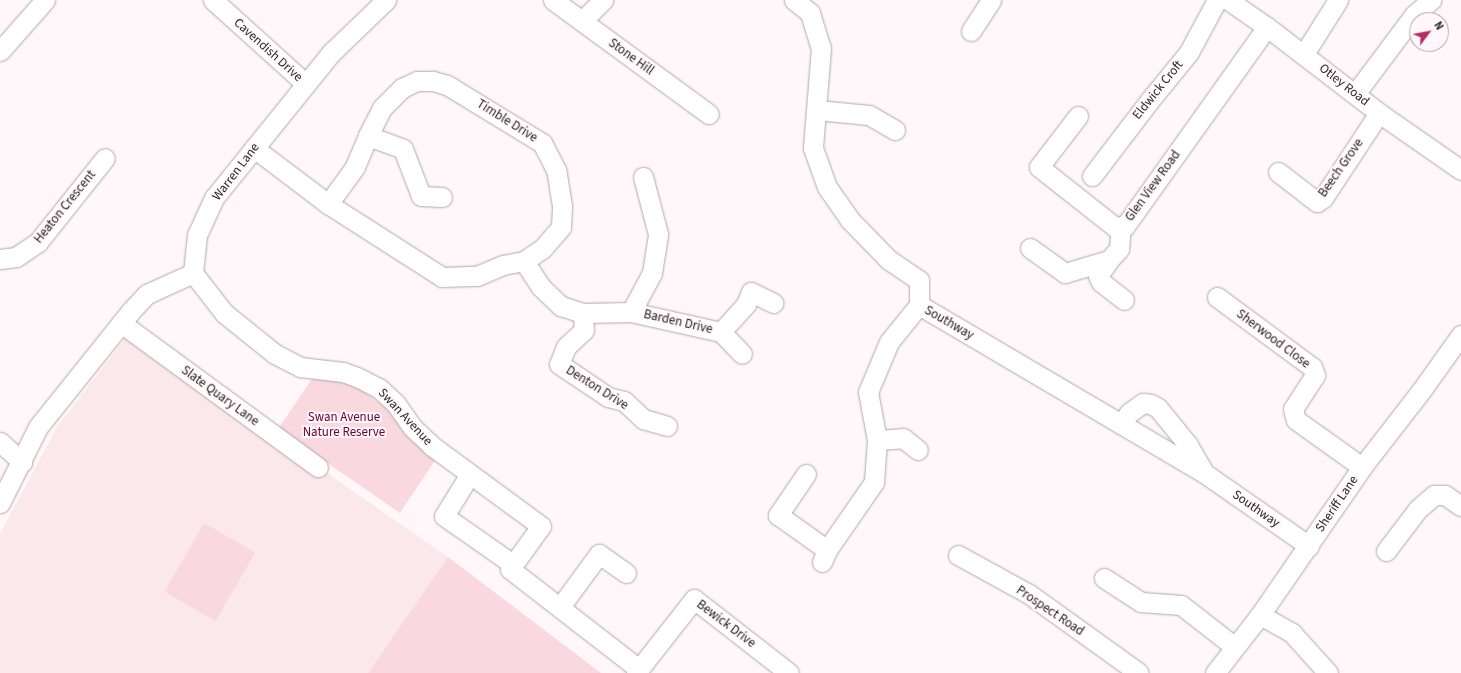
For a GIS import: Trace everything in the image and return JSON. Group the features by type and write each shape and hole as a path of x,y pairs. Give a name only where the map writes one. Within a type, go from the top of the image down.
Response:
{"street":[{"path":"0,51 45,0"},
{"name":"Cavendish Drive","path":"213,0 305,83"},
{"name":"Warren Lane","path":"193,273 197,235 214,198 305,83 332,52 386,0"},
{"name":"Stone Hill","path":"553,0 709,114"},
{"path":"582,21 603,0"},
{"name":"Southway","path":"794,0 810,13 821,48 813,148 827,188 849,219 889,260 919,280 919,305 1204,473 1309,546"},
{"path":"971,31 991,0"},
{"name":"Eldwick Croft","path":"1092,176 1189,52 1217,0"},
{"name":"Otley Road","path":"1228,0 1304,54 1379,112 1461,170"},
{"path":"1304,54 1338,0"},
{"path":"1355,94 1414,15 1432,0"},
{"name":"Glen View Road","path":"1078,116 1039,167 1115,227 1121,228 1125,226 1267,27"},
{"name":"Timble Drive","path":"254,148 328,204 442,277 477,276 503,265 524,261 542,249 561,226 562,206 556,170 542,143 447,85 433,81 416,82 402,88 382,108 355,167 328,204"},
{"path":"817,110 869,115 895,130"},
{"name":"Beech Grove","path":"1278,172 1317,202 1323,198 1379,112"},
{"path":"368,136 403,149 421,196 442,197"},
{"name":"Heaton Crescent","path":"0,259 16,257 38,242 105,158"},
{"name":"Barden Drive","path":"631,312 652,272 658,234 643,177"},
{"path":"1121,228 1118,249 1098,276 1101,282 1124,300"},
{"path":"1030,248 1065,273 1109,260"},
{"name":"Barden Drive","path":"524,261 541,287 561,306 582,313 631,312 721,332 746,304 751,292 774,303"},
{"path":"0,503 22,462 38,427 121,323 147,294 193,273"},
{"name":"Swan Avenue","path":"193,273 224,312 276,354 300,367 343,372 374,384 396,404 413,428 432,446 541,526 514,565"},
{"name":"Sherwood Close","path":"1217,297 1312,367 1315,375 1293,409 1296,420 1362,467"},
{"path":"806,474 778,515 825,556 874,482 877,440 868,392 889,342 919,305"},
{"name":"Denton Drive","path":"582,313 584,330 566,346 559,364 608,397 624,401 643,419 667,426"},
{"name":"Slate Quary Lane","path":"121,323 318,468"},
{"path":"721,332 742,354"},
{"name":"Sheriff Lane","path":"1215,673 1309,546 1362,467 1422,391 1461,335"},
{"name":"Southway","path":"1121,424 1129,412 1143,404 1151,404 1158,408 1188,445 1204,473"},
{"path":"877,440 903,438 918,450"},
{"path":"0,442 22,462"},
{"path":"470,474 444,516 514,565 510,569 560,606 637,671"},
{"path":"1386,551 1418,509 1434,495 1445,495 1461,506"},
{"path":"560,606 599,554 626,573"},
{"name":"Prospect Road","path":"958,555 1029,594 1138,673"},
{"path":"1104,578 1142,602 1181,605 1235,646"},
{"name":"Bewick Drive","path":"637,671 694,599 789,673"},
{"path":"1260,614 1292,633 1328,673"}],"shaded area":[{"path":"131,331 318,467 448,557 368,673 0,673 0,534 57,427"}],"green space":[{"name":"Swan Avenue Nature Reserve","path":"312,379 336,380 360,388 386,408 405,434 436,459 400,513 278,429"},
{"path":"204,523 255,552 216,621 164,591"},
{"path":"448,557 601,673 368,673"}]}
